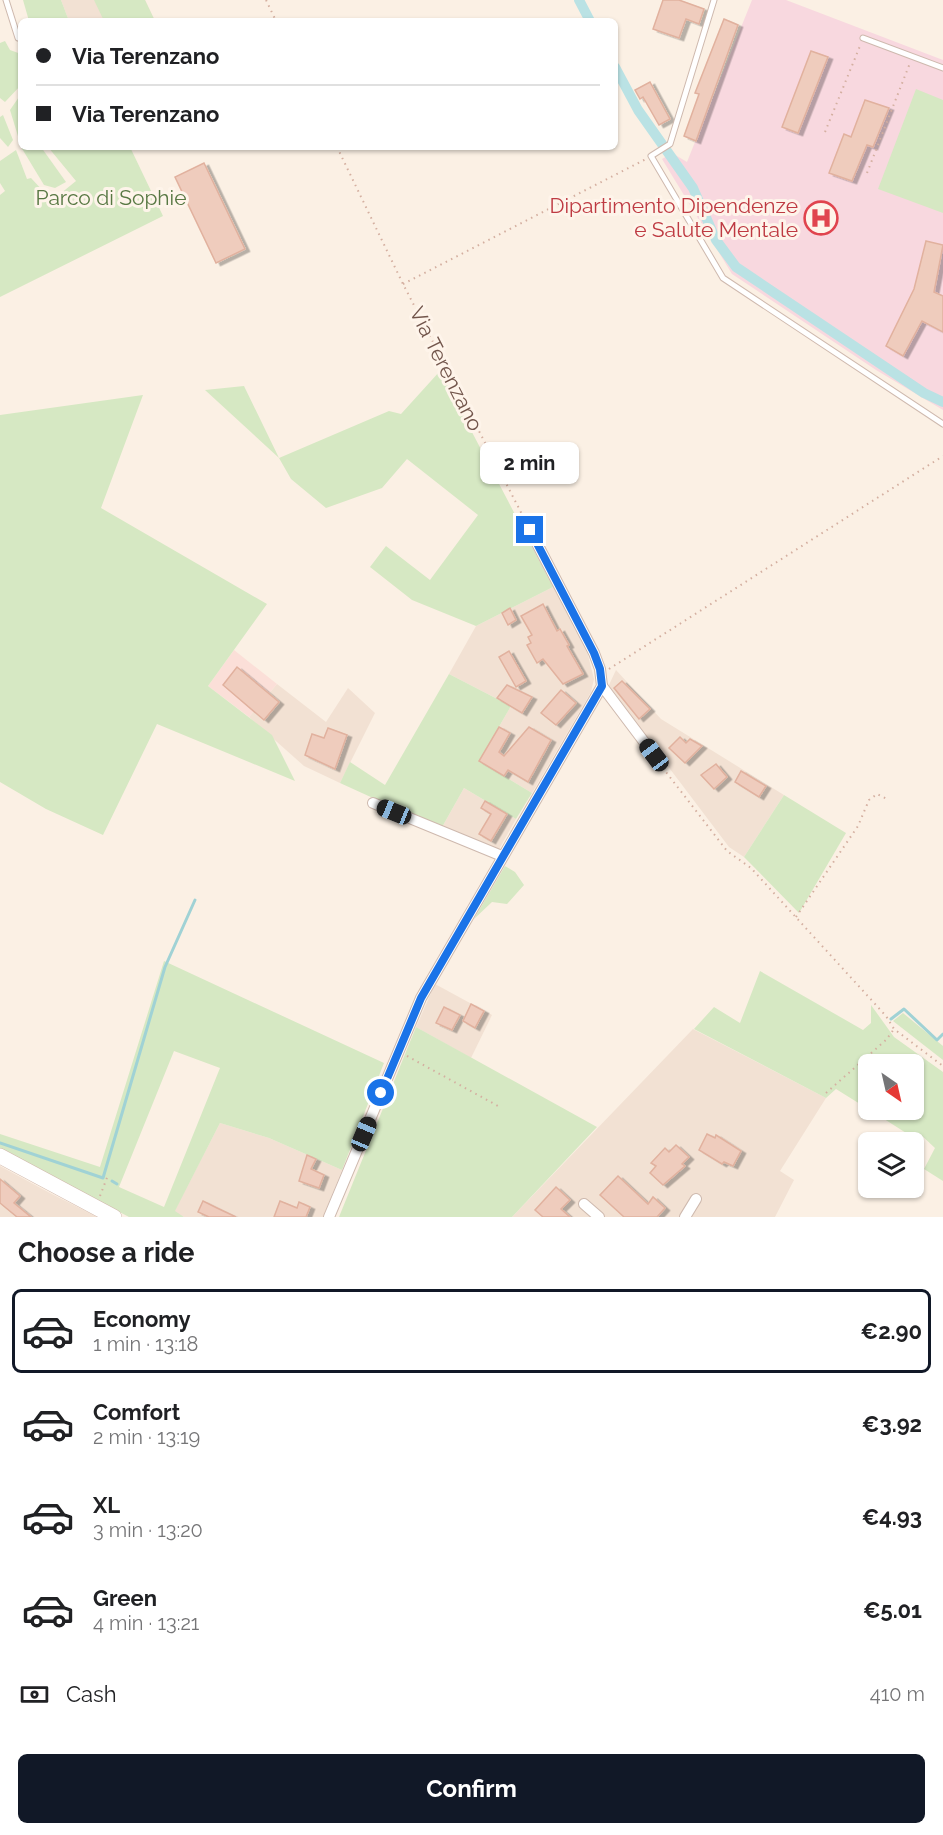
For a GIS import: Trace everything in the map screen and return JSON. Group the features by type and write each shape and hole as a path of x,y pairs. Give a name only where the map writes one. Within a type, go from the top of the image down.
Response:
{"main road":[{"path":"0,1156 114,1217"}],"street":[{"path":"530,530 594,653 602,681 654,755"},
{"path":"329,1217 421,998 602,681"},
{"path":"373,803 502,856"},
{"path":"685,1217 696,1199"},
{"path":"584,1204 599,1217"}],"lane":[{"path":"6,0 18,38"},
{"path":"714,0 670,144 651,156 723,278 943,424"},
{"path":"863,38 943,68"}],"path":[{"path":"266,0 275,18"},
{"path":"825,132 863,38"},
{"path":"867,173 912,57"},
{"name":"Via Terenzano","path":"338,150 403,284 530,530"},
{"path":"403,284 651,156"},
{"path":"602,681 943,456"},
{"path":"654,755 727,851 751,868 886,1016 894,1029 943,1066"},
{"path":"796,917 858,826 869,800 877,794 887,800"},
{"path":"826,1093 886,1040 894,1029"},
{"path":"399,1052 498,1106"},
{"path":"97,1208 108,1175"}],"shaded area":[{"path":"61,0 145,0 154,18 68,18"},
{"name":"Dipartimento Dipendenze e Salute Mentale","path":"752,0 786,0 943,60 943,410 876,370 732,274 662,159 672,153 687,162"},
{"path":"553,587 588,655 594,679 591,692 532,793 479,761 511,706 449,674 476,626"},
{"path":"234,650 277,684 249,717 208,686"},
{"path":"616,670 661,719 784,795 744,857 729,847 608,687"},
{"path":"277,684 326,722 348,688 375,713 340,783 304,766 249,717"},
{"path":"464,788 516,819 498,851 441,829"},
{"path":"435,984 492,1015 471,1058 416,1027"},
{"path":"693,1029 826,1098 780,1171 794,1180 775,1217 512,1217"},
{"path":"220,1123 269,1138 342,1170 323,1217 184,1217 174,1212"},
{"path":"0,1166 48,1192 97,1217 0,1217"}],"green space":[{"path":"23,0 61,0 68,18 28,18"},
{"path":"94,0 145,0 154,18 103,18"},
{"path":"5,41 10,50 18,53 18,88 5,102 0,98 0,43"},
{"path":"916,89 943,100 943,213 878,189"},
{"path":"18,98 18,136 10,110"},
{"path":"3,115 13,140 8,147 0,138 0,117"},
{"name":"Parco di Sophie","path":"16,150 27,179 31,178 44,192 60,194 76,181 50,150 131,150 163,216 0,297 0,195 5,191 0,183 0,161"},
{"path":"23,150 43,150 66,182 55,188 44,185"},
{"path":"440,371 553,587 476,626 412,600 370,567 386,546 430,580 478,515 407,459 382,488 326,508 291,479 279,458 389,411 401,414"},
{"path":"244,386 279,458 205,390"},
{"path":"143,395 101,508 267,604 208,686 272,735 295,781 157,724 103,835 46,809 0,782 0,415"},
{"path":"449,674 511,706 479,761 532,793 516,819 464,788 441,829 340,783 350,762 385,785"},
{"path":"784,795 846,833 799,913 744,857"},
{"path":"505,866 515,872 524,885 507,904 492,902 474,919"},
{"path":"164,961 384,1063 342,1170 269,1138 220,1123 175,1211 184,1217 129,1217 0,1149 0,1134 100,1167","holes":["174,1051 220,1068 164,1207 119,1187"]},
{"path":"760,971 863,1030 871,1023 871,1005 894,1037 918,1054 858,1054 858,1103 836,1089 826,1098 694,1029 714,1007 740,1023"},
{"path":"903,1013 943,1046 943,1060 893,1021"},
{"path":"416,1027 597,1127 512,1217 339,1217"},
{"path":"924,1058 943,1072 943,1181 924,1169 935,1148 924,1138 924,1132 905,1132 886,1120 924,1120"}],"building":[{"path":"663,0 679,0 704,9 699,24 686,19 679,38 653,29"},
{"path":"724,19 738,25 696,141 684,136 699,94 695,93"},
{"path":"811,51 828,57 798,133 782,127"},
{"path":"650,82 670,119 659,125 643,97 640,99 635,90"},
{"path":"865,100 889,108 873,147 867,145 852,181 829,173 844,134 851,137"},
{"path":"204,163 245,249 216,263 175,177"},
{"path":"926,241 943,245 934,292 943,296 943,332 922,321 903,356 886,346 914,289"},
{"path":"543,604 557,631 560,629 583,674 563,684 543,659 537,663 527,645 531,643 528,637 532,635 521,616"},
{"path":"510,608 516,620 508,625 502,613"},
{"path":"509,651 526,681 516,687 499,657"},
{"path":"237,667 279,702 264,720 223,685"},
{"path":"622,681 650,709 639,719 614,688"},
{"path":"507,685 532,697 522,713 497,698"},
{"path":"561,690 576,703 556,725 541,713"},
{"path":"499,727 510,733 499,752 504,756 529,727 551,740 528,782 508,770 504,776 479,761"},
{"path":"328,728 347,735 335,769 305,755 312,734 324,738"},
{"path":"680,737 686,743 690,739 702,746 685,763 669,748"},
{"path":"716,764 727,777 714,789 701,775"},
{"path":"741,771 766,786 759,797 735,782"},
{"path":"485,801 507,814 491,841 479,834 491,814 481,808"},
{"path":"471,1004 484,1011 475,1028 463,1021"},
{"path":"444,1007 460,1015 452,1030 436,1023"},
{"path":"707,1134 715,1138 716,1135 741,1151 733,1166 724,1162 722,1164 699,1150"},
{"path":"676,1145 689,1157 682,1164 685,1166 663,1185 650,1173 656,1166 651,1163 665,1148 669,1152"},
{"path":"307,1155 316,1159 311,1169 324,1175 319,1188 299,1181"},
{"path":"618,1176 648,1204 653,1197 665,1208 657,1217 624,1217 600,1195"},
{"path":"0,1179 20,1196 14,1203 31,1217 17,1217 0,1203"},
{"path":"556,1187 570,1200 561,1209 570,1217 543,1217 535,1210"},
{"path":"203,1201 236,1217 209,1217 198,1212"},
{"path":"280,1201 297,1208 299,1202 310,1207 306,1217 274,1217"}],"waterway":[{"path":"579,0 588,18"},
{"path":"618,73 638,110 693,188 716,240 736,267 924,393 943,402"},
{"path":"0,1143 103,1178 165,967 195,900"},
{"path":"891,1019 904,1009 937,1040 943,1034"},
{"path":"112,1181 117,1184"}],"place":[{"name":"Dipartimento Dipendenze e Salute Mentale","path":"821,218"}],"route":[{"path":"381,1093 421,998 602,686 599,664 594,653 530,530"}]}
